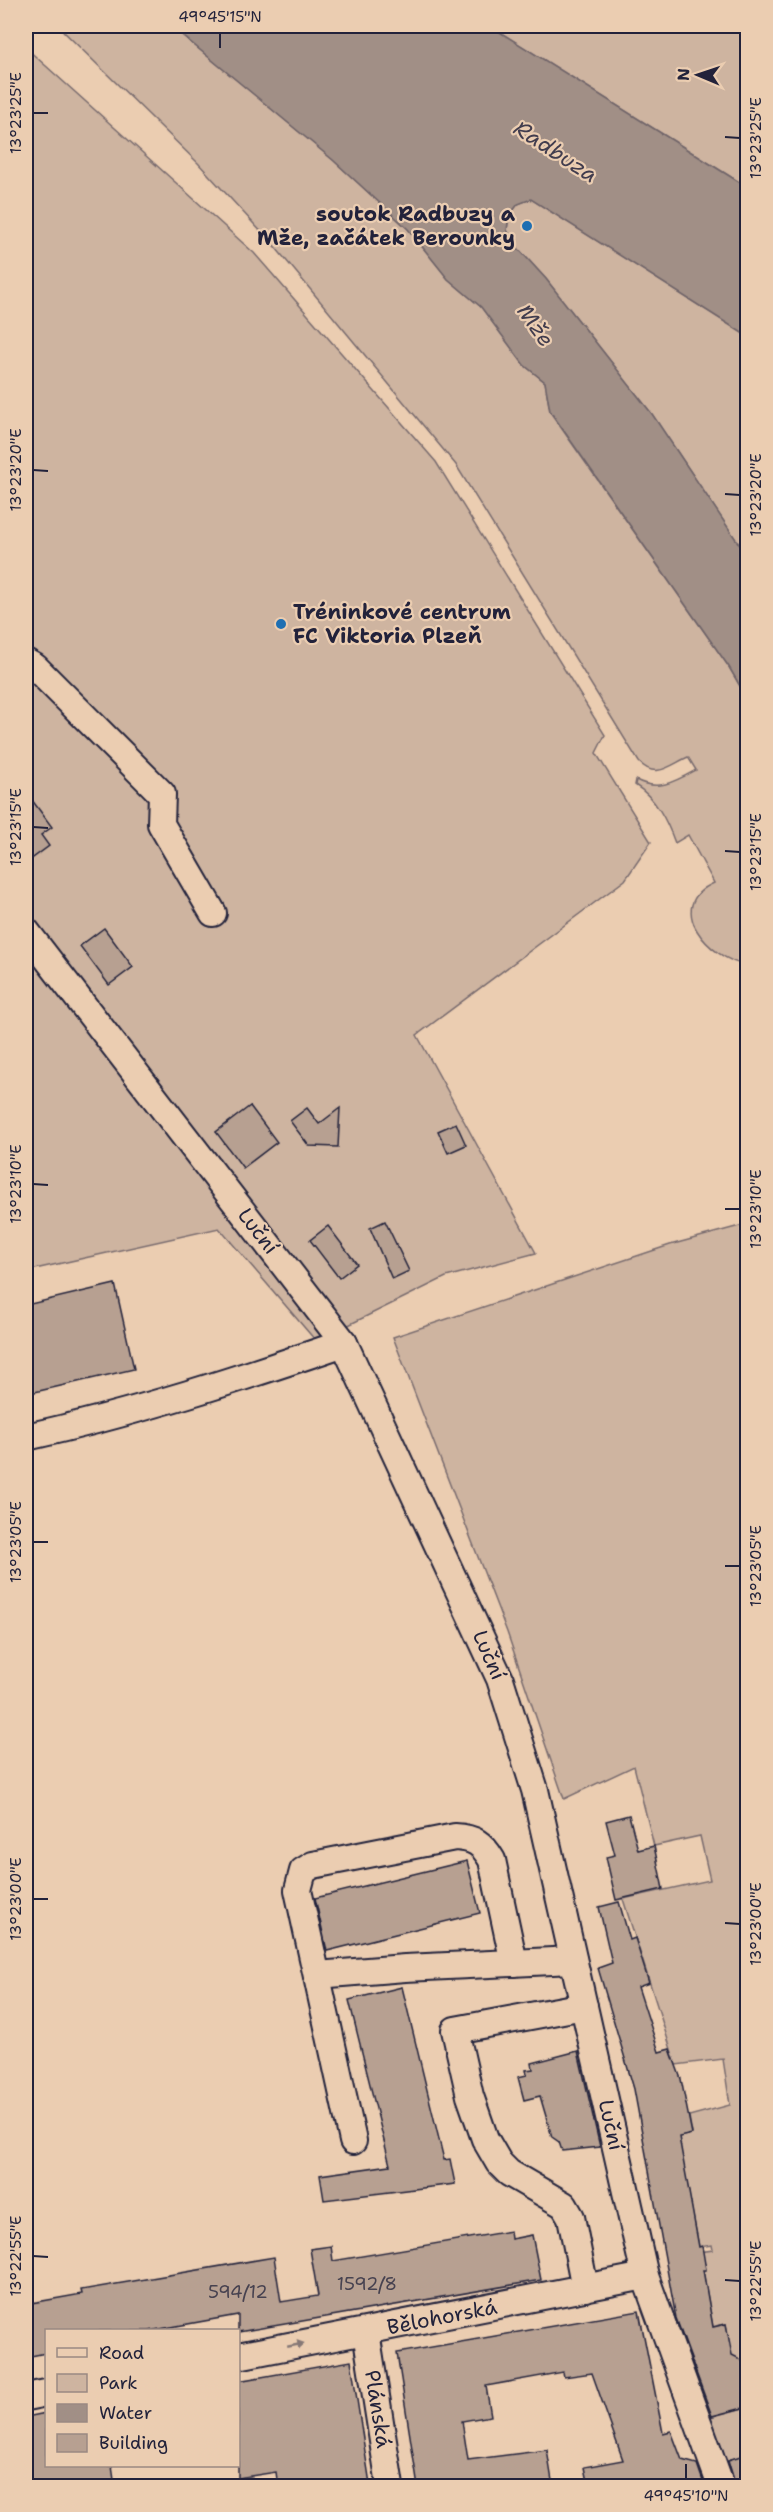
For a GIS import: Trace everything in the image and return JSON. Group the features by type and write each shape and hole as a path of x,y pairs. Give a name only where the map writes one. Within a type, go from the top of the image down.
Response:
{"street":[{"path":"26,662 35,667 162,794 161,824 213,913"},
{"name":"Luční","path":"26,932 345,1343 500,1679 535,1790 645,2276 721,2487"},
{"path":"26,1437 119,1416 210,1389 345,1343"},
{"path":"353,2140 298,1890 303,1871 313,1865 455,1837 470,1838 483,1846 492,1860 514,1963"},
{"path":"317,1976 405,1968 573,1960"},
{"path":"584,2006 455,2030 470,2096 485,2139 499,2163 509,2173 564,2205 571,2217 585,2288"},
{"name":"Bělohorská","path":"240,2356 645,2276"},
{"name":"Plánská","path":"366,2332 390,2487"},
{"path":"26,2397 45,2393"}],"green space":[{"path":"58,26 171,26 333,160 408,229 448,279 481,307 524,365 545,382 550,412 729,667 747,698 747,965 733,961 719,953 697,931 692,918 692,905 699,893 714,883 688,835 675,843 660,811 649,796 635,785 636,780 652,785 667,784 689,774 696,770 688,757 669,767 657,770 651,770 639,762 456,465 276,248 198,163"},
{"path":"490,26 747,26 747,187"},
{"name":"Tréninkové centrum FC Viktoria Plzeň","path":"26,48 254,253 436,462 605,735 596,753 651,842 625,880 417,1035 536,1253 446,1277 316,1341 219,1228 26,1271"},
{"path":"531,199 747,336 747,556 652,414 546,279 515,245 507,230 509,216 518,204"},
{"path":"747,1224 748,2380 746,2380 742,2360 719,2359 727,2329 726,2324 713,2327 703,2270 706,2269 705,2264 702,2265 699,2252 713,2250 712,2245 699,2247 678,2137 692,2134 689,2116 730,2105 723,2059 676,2065 623,1899 710,1880 700,1836 654,1846 634,1766 564,1799 507,1632 393,1337 670,1245"},
{"path":"747,2407 747,2455 724,2461 710,2417"}],"water":[{"path":"171,26 490,26 747,187 747,336 531,199 518,204 509,216 507,230 515,245 546,279 652,414 747,556 747,698 729,667 550,411 545,382 524,365 481,307 448,279 408,229 333,160"}],"building":[{"path":"26,792 52,827 41,835 49,846 26,863"},
{"path":"104,928 133,967 109,985 80,946"},
{"path":"250,1106 277,1142 243,1168 216,1132"},
{"path":"307,1108 319,1124 340,1108 338,1147 309,1146 290,1121"},
{"path":"456,1123 466,1145 448,1153 438,1131"},
{"path":"385,1221 409,1271 392,1279 370,1228"},
{"path":"328,1226 357,1264 339,1278 310,1240"},
{"path":"115,1284 134,1369 26,1394 26,1305"},
{"path":"629,1815 638,1850 654,1846 663,1889 616,1900 606,1857 615,1855 606,1821"},
{"path":"467,1861 480,1913 327,1951 315,1898"},
{"path":"619,1902 630,1940 635,1938 649,1983 638,1987 659,2052 670,2049 681,2079 692,2134 679,2137 699,2247 702,2246 706,2270 703,2270 713,2327 726,2324 732,2355 742,2360 747,2376 747,2407 712,2416 676,2318 634,2089 598,1968 612,1963 599,1907"},
{"path":"402,1987 444,2160 450,2159 455,2184 324,2200 320,2175 390,2165 349,2000"},
{"path":"578,2051 600,2147 562,2151 559,2142 552,2137 540,2096 524,2100 518,2077 527,2075 526,2070 533,2069 532,2063"},
{"path":"510,2231 511,2239 532,2235 541,2280 240,2332 238,2315 160,2329 45,2329 45,2353 26,2357 26,2304 82,2294 81,2290 274,2257 281,2302 318,2296 310,2249 331,2246 333,2261"},
{"path":"639,2311 663,2433 671,2431 682,2460 697,2464 705,2487 588,2487 584,2467 623,2460 592,2373 564,2377 563,2372 486,2386 491,2416 462,2421 468,2460 547,2450 553,2487 418,2487 397,2353"},
{"path":"351,2361 370,2484 348,2487 278,2487 276,2472 238,2478 240,2381"},
{"path":"45,2413 45,2467 112,2467 115,2487 26,2487 26,2417"},
{"path":"747,2454 747,2487 736,2487 728,2460"}],"place":[{"name":"soutok Radbuzy a Mže, začátek Berounky","path":"527,226"},
{"name":"Tréninkové centrum FC Viktoria Plzeň","path":"281,624"}],"water label":[{"name":"Radbuza","path":"556,151"},
{"name":"Mže","path":"536,325"}]}
